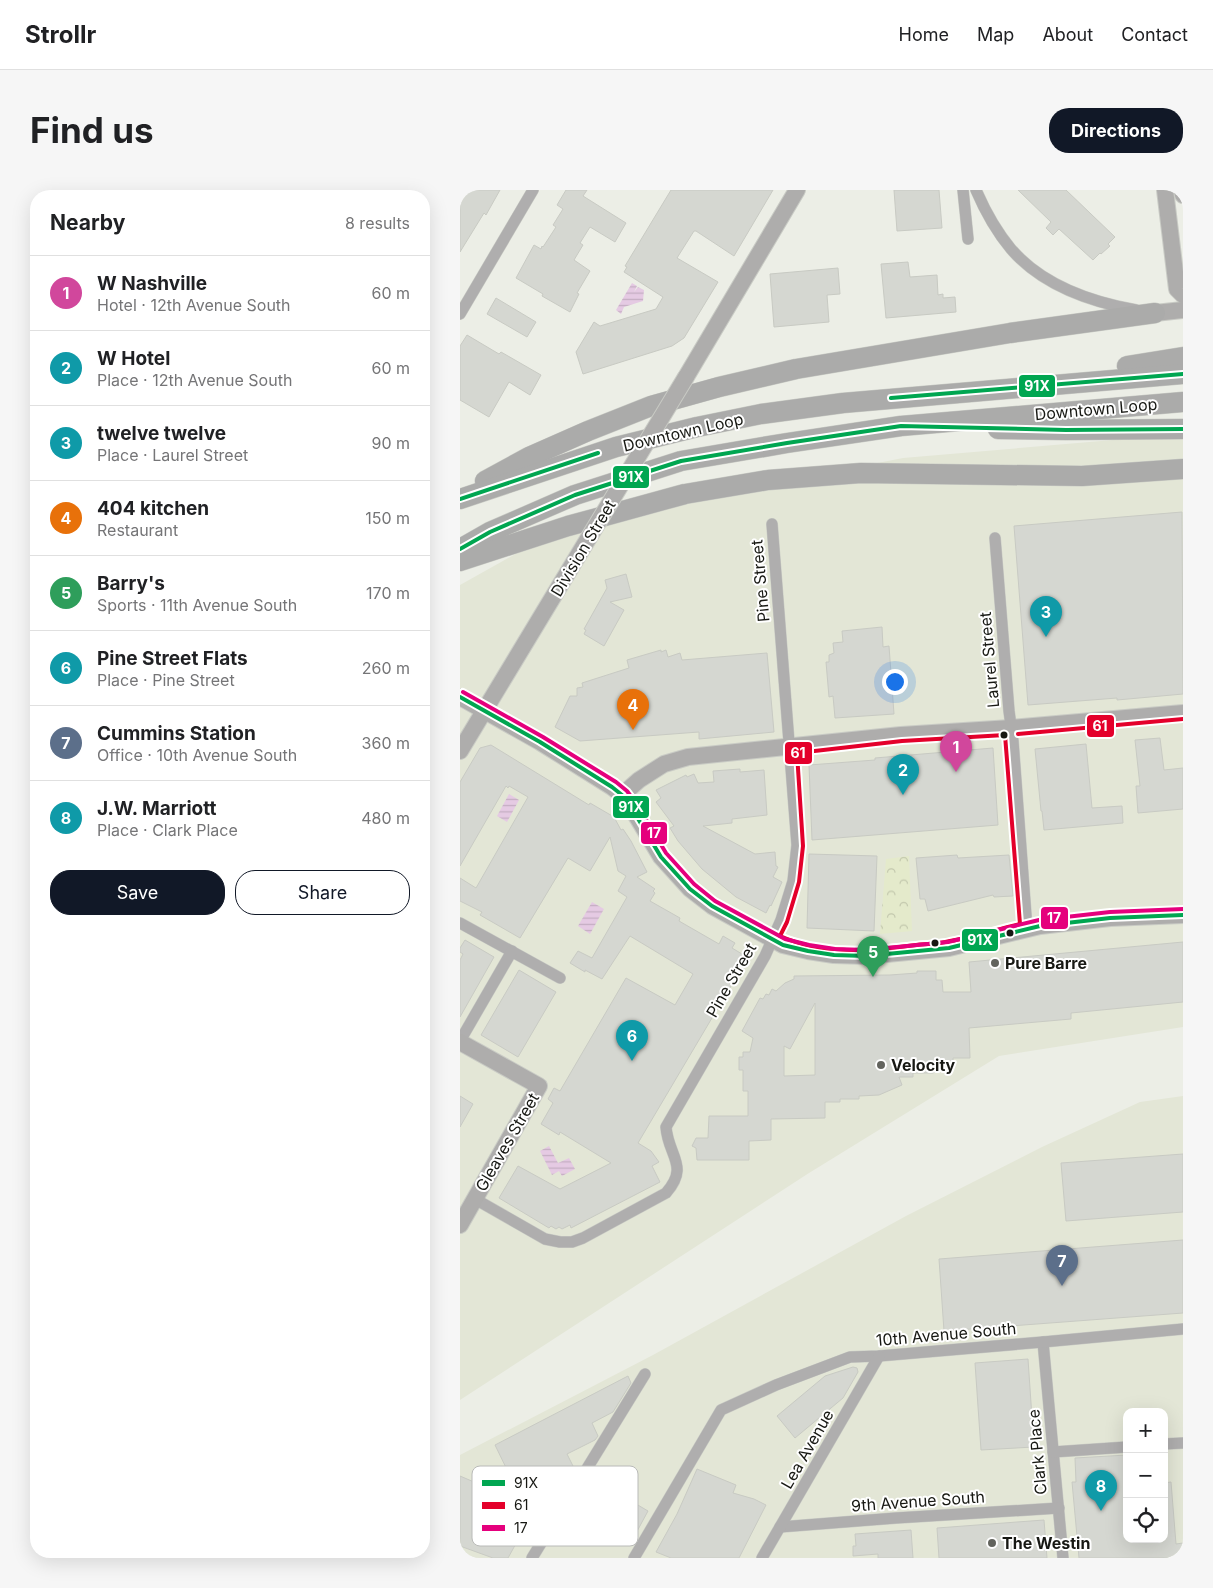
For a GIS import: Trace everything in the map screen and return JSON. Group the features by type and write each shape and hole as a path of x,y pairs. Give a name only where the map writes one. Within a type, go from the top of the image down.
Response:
{"highway":[{"path":"460,497 529,457 588,431 651,406 719,387 796,369 1010,333 1155,313"},
{"path":"980,391 1183,357"},
{"name":"Downtown Loop","path":"460,497 616,447 697,427 762,414 843,403 1183,374"},
{"name":"Downtown Loop","path":"460,548 490,532 575,495 681,461 901,426 1183,402"},
{"path":"901,426 1066,430 1183,429"},
{"path":"460,561 568,526 676,497 768,480 861,473 1082,476 1183,469"}],"main road":[{"name":"Division Street","path":"460,751 797,190"},
{"path":"1165,190 1177,289 1183,295"},
{"path":"1182,190 1183,195"},
{"path":"1155,313 1183,310"},
{"path":"460,697 540,742 612,787 622,795 631,807 661,857 690,889 712,906 783,945 834,955 866,956 949,948 1027,929 1110,918 1183,915"},
{"path":"622,795 639,780 664,764 688,757 901,735 1012,728 1183,712"},
{"name":"Gleaves Street","path":"460,1042 539,1086 460,1225"}],"street":[{"path":"460,314 533,190"},
{"path":"963,190 968,239"},
{"path":"976,190 996,230 1012,250 1032,268 1055,284 1072,292 1126,308 1155,313"},
{"name":"Pine Street","path":"475,1199 544,1239 572,1242 583,1238 666,1193 675,1183 676,1162 667,1137 666,1127 765,956 781,920 793,881 797,844 772,524"},
{"name":"Laurel Street","path":"995,538 1027,929"},
{"path":"460,922 560,978"},
{"path":"460,1042 512,951"},
{"name":"10th Avenue South","path":"634,1558 722,1410 776,1385 850,1357 880,1356 1183,1329"},
{"name":"Clark Place","path":"1043,1342 1063,1558"},
{"name":"Lea Avenue","path":"762,1558 880,1356"},
{"path":"588,1466 645,1374"},
{"path":"1168,1444 1183,1443"},
{"path":"1053,1452 1123,1447"},
{"name":"9th Avenue South","path":"780,1527 1059,1508"},
{"path":"532,1558 539,1546"}],"shaded area":[{"path":"632,283 637,286 634,292 638,287 644,290 643,301 624,307 621,314 616,310"},
{"path":"1183,434 1183,1027 999,1056 809,1173 460,1400 460,585 569,524 903,458"},
{"path":"509,794 519,800 507,822 497,816"},
{"path":"592,902 604,909 590,934 578,926"},
{"path":"1183,1096 1183,1558 460,1558 460,1455 653,1355 906,1216 1042,1147 1140,1102"},
{"path":"549,1146 558,1163 569,1158 575,1169 562,1176 559,1171 552,1175 540,1151"}],"green space":[{"path":"909,856 912,931 880,934 886,859"}],"building":[{"path":"460,190 500,190 486,215 484,213 460,252"},
{"path":"566,190 587,190 583,196 626,223 615,242 590,227 580,243 583,245 574,260 590,271 577,293 579,294 570,312 516,278 534,245 541,249 556,227 553,225 563,209 557,205"},
{"path":"671,190 773,190 734,256 694,231 677,258 718,282 684,338 672,346 583,374 576,352 594,322 600,326 656,309 663,297 624,272 627,267 625,266"},
{"path":"894,190 939,190 942,228 897,231"},
{"path":"1018,190 1066,190 1115,237 1108,244 1110,246 1093,260 1059,229 1053,235 1046,228 1051,222"},
{"path":"908,262 910,277 937,275 938,295 943,294 943,298 955,297 956,312 886,318 881,264"},
{"path":"838,268 840,294 827,295 829,322 774,327 770,274"},
{"path":"496,298 536,322 527,337 487,314"},
{"path":"467,335 541,375 530,395 509,382 489,417 460,400 460,346"},
{"path":"1182,512 1183,694 1028,705 1014,526"},
{"path":"626,574 632,597 610,602 624,610 604,646 584,634 586,630 584,629 607,588 605,580"},
{"path":"882,627 883,647 889,646 894,714 835,718 833,696 829,697 826,662 829,662 829,655 834,653 833,643 843,642 842,631"},
{"path":"661,650 661,652 666,650 668,657 680,653 682,660 767,653 774,732 699,739 699,732 580,741 555,727 570,696 577,696 577,688 583,687 582,683 629,668 627,660"},
{"path":"1160,738 1164,770 1183,768 1183,809 1138,813 1136,786 1140,786 1135,740"},
{"path":"1086,744 1092,808 1122,806 1123,823 1044,830 1035,749"},
{"path":"491,745 589,805 590,803 614,817 621,830 623,829 631,841 647,872 637,877 655,889 653,891 655,893 650,901 680,918 679,921 719,944 723,936 735,943 732,948 747,957 638,1143 651,1151 659,1162 652,1166 660,1182 571,1228 570,1225 562,1229 559,1227 556,1229 551,1226 549,1228 499,1198 518,1166 560,1189 611,1163 560,1132 559,1135 541,1124 553,1103 548,1099 554,1088 560,1091 626,978 675,1005 693,974 630,936 602,979 570,963 578,951 592,958 627,897 618,891 626,876 618,871 610,837 590,871 568,858 520,938 480,915 482,912 460,901 460,878 476,888 528,797 506,786 460,866 460,782 480,748"},
{"path":"993,748 998,825 812,840 809,765"},
{"path":"740,769 740,772 764,770 767,815 732,819 732,823 703,826 755,854 775,852 776,866 778,867 773,877 782,882 766,913 736,897 702,869 678,841 670,828 674,826 656,802 661,798 656,790 686,775 687,777 694,774 698,783 714,782 713,771"},
{"path":"809,854 877,856 874,931 807,928"},
{"path":"957,855 958,858 1009,855 1013,896 994,897 993,895 928,911 925,899 920,899 916,858"},
{"path":"465,940 494,957 460,1017 460,960 463,954 460,952 460,948"},
{"name":"Velocity","path":"1183,942 1183,1002 1071,1013 1071,1019 969,1028 970,1058 953,1058 953,1062 933,1073 913,1073 913,1077 899,1077 902,1085 879,1095 859,1096 859,1099 840,1099 840,1102 825,1102 825,1118 771,1119 771,1140 749,1141 749,1160 697,1160 696,1148 692,1146 696,1138 708,1138 709,1116 748,1116 748,1091 743,1091 743,1070 739,1070 739,1057 743,1057 743,1052 750,1052 753,1038 742,1031 760,998 763,999 766,994 769,995 772,989 776,991 785,983 794,979 794,976 890,975 917,973 917,971 936,971 936,980 942,980 943,992 971,992 969,962","holes":["815,1003 815,1075 784,1076 784,1046 790,1049"]},
{"path":"519,970 556,992 518,1057 481,1035"},
{"path":"460,1096 473,1104 460,1127"},
{"path":"1183,1154 1183,1212 1066,1221 1061,1163"},
{"path":"1183,1240 1183,1313 944,1331 939,1259"},
{"path":"1028,1359 1034,1447 981,1450 975,1363"},
{"path":"853,1367 857,1368 858,1372 843,1398 795,1438 777,1416 825,1376"},
{"path":"628,1376 631,1383 613,1412 592,1423 598,1436 595,1440 567,1454 573,1466 505,1466 495,1445"},
{"path":"1123,1455 1123,1543 1168,1543 1168,1482 1171,1482 1176,1544 1183,1543 1183,1558 1079,1558 1072,1482 1076,1482 1075,1458"},
{"path":"697,1469 736,1485 733,1493 754,1499 766,1505 739,1558 671,1558 656,1552 677,1514"},
{"path":"460,1476 472,1481 472,1546 515,1546 508,1558 493,1558 460,1546"},
{"path":"638,1505 648,1511 638,1529"},
{"name":"The Westin","path":"1044,1520 1047,1558 939,1558 937,1528"},
{"path":"911,1530 913,1558 878,1558 878,1554 853,1556 853,1546 856,1546 855,1534"}],"transit line":[{"name":"91X","path":"891,398 1183,374"},
{"name":"91X","path":"460,549 490,532 575,495 681,461 787,443 901,426 1066,430 1183,429"},
{"name":"91X","path":"460,499 598,453"},
{"name":"17","path":"463,692 543,737 616,782 627,791 636,803 666,853 694,884 715,901 785,939 835,949 866,950 948,942 1039,920 1110,912 1183,909"},
{"name":"91X","path":"460,697 540,742 612,787 622,795 631,807 661,857 690,889 712,906 783,945 834,955 866,956 949,948 1040,926 1110,918 1183,915"},
{"name":"61","path":"1018,734 1183,719"},
{"name":"61","path":"1005,735 1020,924 942,943 864,950 830,949 796,942 780,936 787,922 799,882 803,846 797,753 902,741 1005,735"}],"place":[{"name":"twelve twelve","path":"1046,637"},
{"name":"404 kitchen","path":"633,730"},
{"name":"W Nashville","path":"956,772"},
{"name":"W Hotel","path":"903,795"},
{"name":"Pure Barre","path":"995,963"},
{"name":"Barry's","path":"873,977"},
{"name":"Pine Street Flats","path":"632,1061"},
{"name":"Velocity","path":"881,1065"},
{"name":"Cummins Station","path":"1062,1286"},
{"name":"J.W. Marriott","path":"1101,1511"},
{"name":"The Westin","path":"992,1543"}]}
